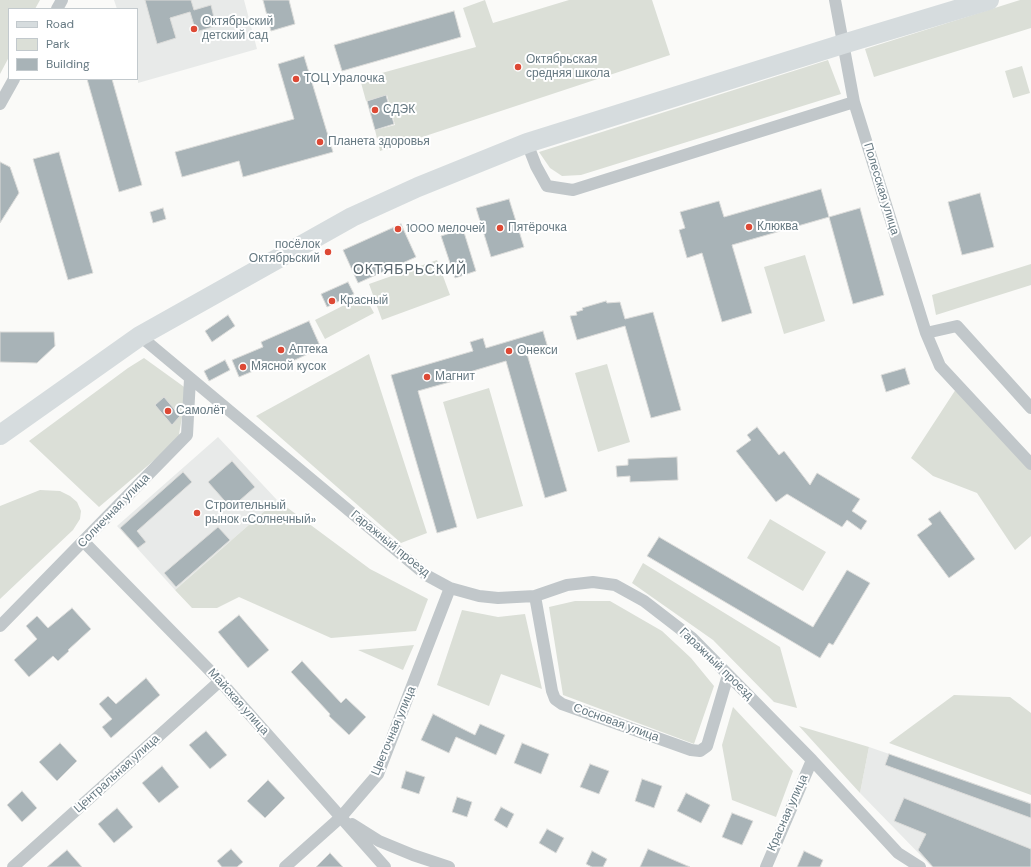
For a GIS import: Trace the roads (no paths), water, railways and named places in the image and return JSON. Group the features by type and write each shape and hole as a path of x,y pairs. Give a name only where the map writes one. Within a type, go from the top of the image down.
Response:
{"main road":[{"path":"1,432 140,336 352,217 418,187 527,143 989,0"}],"street":[{"name":"Полесская улица","path":"835,0 854,102 926,333 940,366 1031,464"},
{"path":"0,104 13,80"},
{"path":"527,143 536,166 547,186 572,190 854,102"},
{"path":"926,333 957,326 1031,408"},
{"name":"Гаражный проезд","path":"140,336 426,575 450,588 479,596 498,598 535,596 567,585 593,582 614,585 644,601 692,638 812,760 898,853 920,867"},
{"name":"Солнечная улица","path":"0,626 187,436 190,379"},
{"name":"Майская улица","path":"84,542 220,681 385,867"},
{"name":"Цветочная улица","path":"285,867 340,817 378,774 450,588"},
{"name":"Сосновая улица","path":"535,596 552,691 555,699 562,704 690,750 700,751 707,746 728,676"},
{"name":"Центральная улица","path":"13,867 220,681"},
{"name":"Красная улица","path":"766,867 812,760"},
{"path":"340,817 379,841 413,856 449,867"}],"place":[{"name":"Октябрьский детский сад","path":"194,29"},
{"name":"Октябрьская средняя школа","path":"518,67"},
{"name":"ТОЦ Уралочка","path":"296,79"},
{"name":"СДЭК","path":"375,110"},
{"name":"Планета здоровья","path":"320,142"},
{"name":"Клюква","path":"749,227"},
{"name":"Пятёрочка","path":"500,228"},
{"name":"1000 мелочей","path":"398,229"},
{"name":"посёлок Октябрьский","path":"328,252"},
{"name":"Красный","path":"332,301"},
{"name":"Аптека","path":"281,350"},
{"name":"Онекси","path":"509,351"},
{"name":"Мясной кусок","path":"243,367"},
{"name":"Магнит","path":"427,377"},
{"name":"Самолёт","path":"168,411"},
{"name":"Строительный рынок «Солнечный»","path":"197,513"}],"district":[{"name":"ОКТЯБРЬСКИЙ","path":"410,270"}]}
